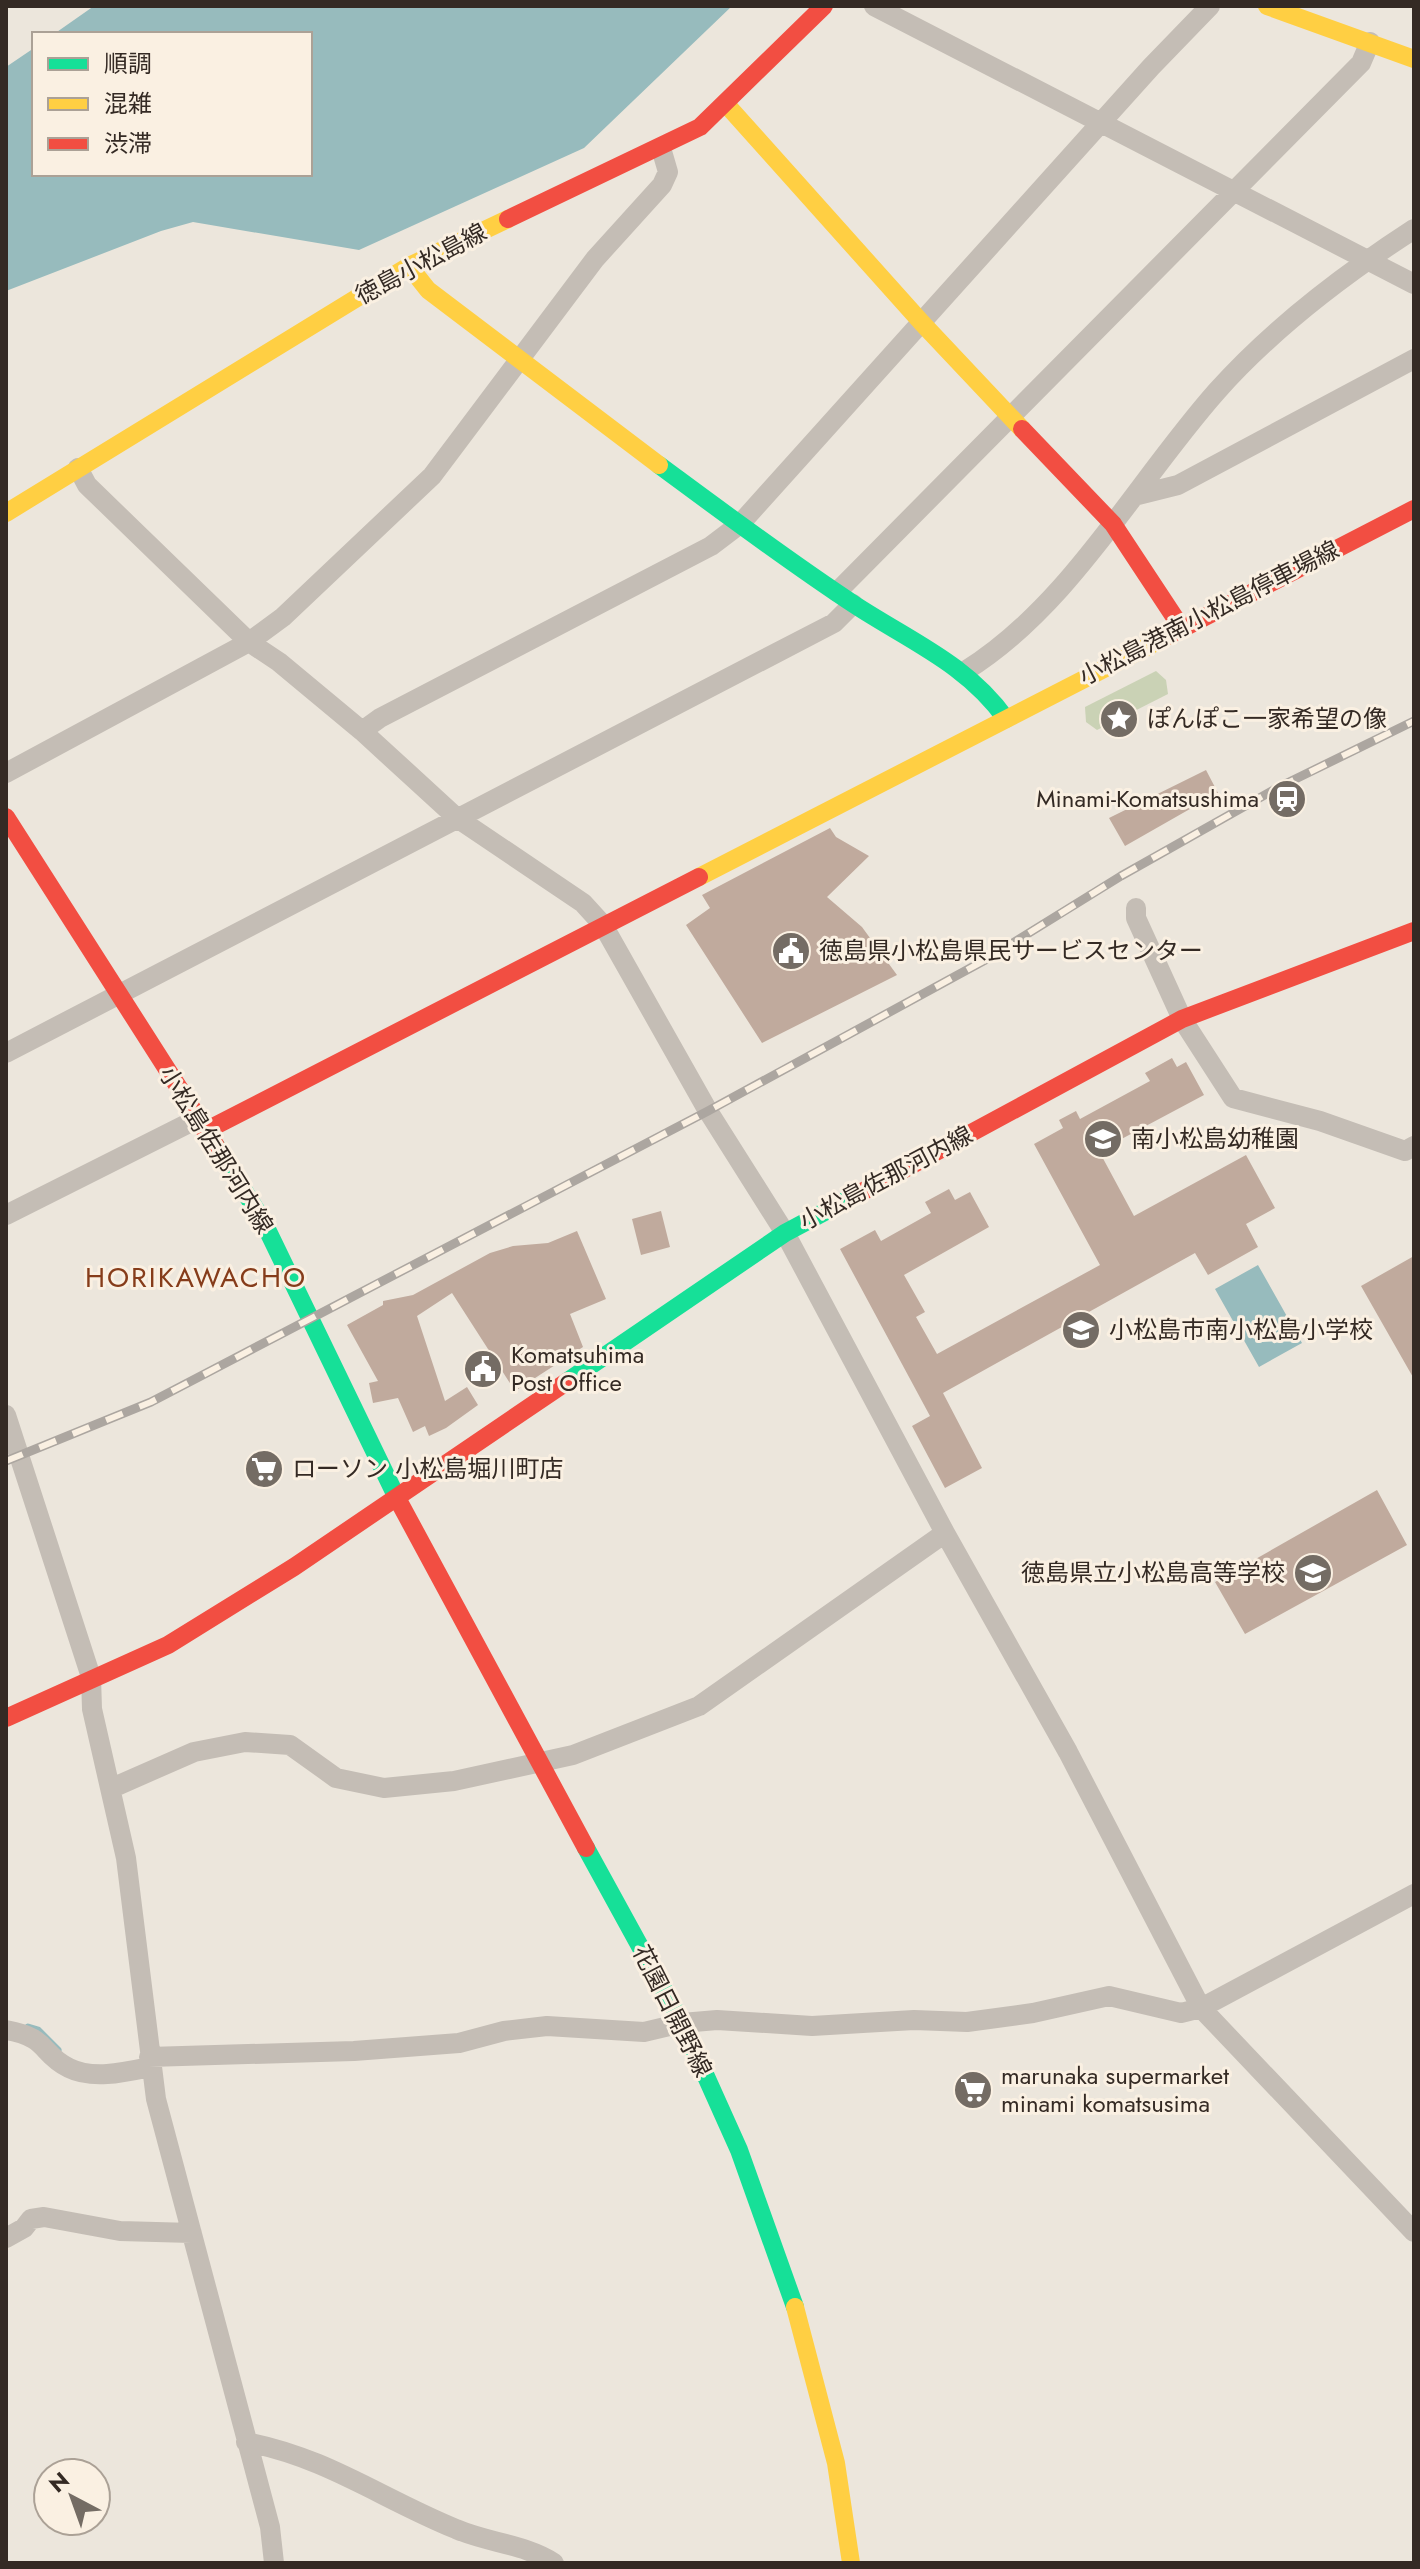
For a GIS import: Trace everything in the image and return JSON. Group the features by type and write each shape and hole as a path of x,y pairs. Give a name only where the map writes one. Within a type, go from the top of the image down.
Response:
{"main road":[{"name":"徳島小松島線","path":"6,513 409,266 700,127 824,6"},
{"path":"1267,6 1414,59"},
{"path":"725,103 922,323 1113,524 1181,627"},
{"path":"409,266 428,290 740,524 845,598 965,671 991,693 1006,719"},
{"name":"小松島港南小松島停車場線","path":"201,1125 603,925 1414,509"},
{"name":"小松島佐那河内線","path":"6,817 263,1221 397,1498"},
{"name":"小松島佐那河内線","path":"6,1718 91,1677 168,1645 294,1567 785,1233 1182,1019 1414,931"},
{"name":"花園日開野線","path":"397,1498 426,1557 541,1761 682,2023 739,2150 795,2307 836,2463 851,2563"}],"street":[{"path":"874,6 1364,261 1414,284"},
{"path":"362,731 380,718 711,546 740,524 1100,123 1210,6"},
{"path":"6,1053 834,623 845,598 1010,416 1361,63 1370,42"},
{"path":"6,773 249,642 283,617 432,476 595,259 662,185 668,172 661,148"},
{"path":"965,671 996,652 1028,620 1138,495 1217,391 1306,305 1364,261 1414,229"},
{"path":"1138,495 1178,485 1414,359"},
{"path":"78,468 87,485 249,642 279,662 362,731 457,818 583,903 603,925 708,1111 785,1233 945,1533 1068,1752 1201,2008 1414,2232"},
{"path":"1136,908 1136,918 1182,1019 1233,1098 1320,1121 1405,1151 1414,1146"},
{"path":"6,1215 201,1125"},
{"path":"6,1415 91,1677 92,1709 126,1858 150,2062 270,2527 274,2563"},
{"path":"112,1788 194,1752 245,1742 290,1745 336,1778 384,1788 454,1781 573,1755 699,1706 945,1533"},
{"path":"6,2030 29,2034 69,2068 93,2075 150,2062 459,2043 504,2031 547,2026 644,2032 682,2023 717,2020 812,2026 914,2020 967,2022 1033,2013 1109,1996 1181,2013 1201,2008 1414,1894"},
{"path":"6,2238 24,2228 31,2219 44,2217 120,2231 192,2233"},
{"path":"246,2442 284,2449 335,2468 397,2504 457,2530 540,2554 554,2563"}],"green space":[{"path":"1156,671 1166,680 1168,694 1097,730 1086,722 1085,707"}],"water":[{"path":"94,6 732,6 584,148 359,250 193,222 161,231 6,291 6,67 32,49 32,176 312,176 312,32 57,32"},
{"path":"1258,1265 1302,1343 1259,1367 1215,1289"}],"building":[{"path":"1206,770 1218,793 1125,846 1109,818"},
{"name":"徳島県小松島県民サービスセンター","path":"830,828 836,837 869,856 827,897 862,927 897,975 762,1043 686,925 710,908 702,895"},
{"path":"1172,1058 1177,1067 1186,1062 1204,1095 1099,1151 1134,1216 1246,1155 1275,1208 1246,1224 1258,1247 1208,1275 1195,1253 943,1393 982,1468 945,1488 912,1426 930,1416 840,1249 875,1230 881,1241 931,1213 925,1202 949,1189 955,1200 970,1192 989,1227 904,1275 925,1312 916,1317 937,1354 1100,1265 1034,1144 1063,1128 1059,1120 1076,1111 1080,1119 1150,1081 1145,1073"},
{"path":"661,1211 670,1247 641,1255 632,1219"},
{"path":"577,1231 606,1299 570,1314 583,1347 515,1391 452,1293 417,1316 445,1401 467,1387 478,1405 429,1436 425,1426 413,1432 398,1398 373,1403 369,1383 378,1381 347,1325 383,1305 383,1301 413,1295 490,1253 513,1246 548,1243"},
{"path":"1414,1256 1414,1379 1361,1286"},
{"path":"1377,1490 1407,1545 1245,1634 1215,1582"}],"waterway":[{"path":"28,2027 38,2030 58,2050"}],"railway":[{"path":"6,1461 151,1402 708,1111 987,959 1121,876 1277,788 1414,721"}],"traffic: fast":[{"path":"659,465 830,588 956,668 991,700 1006,719"},
{"path":"216,1146 263,1221 397,1498"},
{"path":"568,1381 785,1233 860,1193"},
{"path":"586,1848 682,2023 739,2150 795,2307"}],"traffic: slow":[{"path":"1267,6 1414,59"},
{"path":"725,103 922,323 1022,429"},
{"path":"6,513 409,266 508,219"},
{"path":"409,266 428,290 659,465"},
{"path":"699,877 1168,636"},
{"path":"795,2307 836,2463 851,2563"}],"traffic: jam":[{"path":"508,219 700,127 824,6"},
{"path":"1022,429 1113,524 1181,627"},
{"path":"1168,636 1414,509"},
{"path":"6,817 216,1146"},
{"path":"205,1131 699,877"},
{"path":"860,1193 1182,1019 1414,931"},
{"path":"6,1718 168,1645 294,1567 568,1381"},
{"path":"397,1498 586,1848"}],"place":[{"name":"ぽんぽこ一家希望の像","path":"1119,719"},
{"name":"Minami-Komatsushima","path":"1287,799"},
{"name":"徳島県小松島県民サービスセンター","path":"791,951"},
{"name":"南小松島幼稚園","path":"1103,1139"},
{"name":"小松島市南小松島小学校","path":"1081,1330"},
{"name":"Komatsuhima Post Office","path":"483,1369"},
{"name":"ローソン 小松島堀川町店","path":"264,1469"},
{"name":"徳島県立小松島高等学校","path":"1313,1573"},
{"name":"marunaka supermarket minami komatsusima","path":"973,2090"}],"district":[{"name":"HORIKAWACHO","path":"196,1277"}]}
